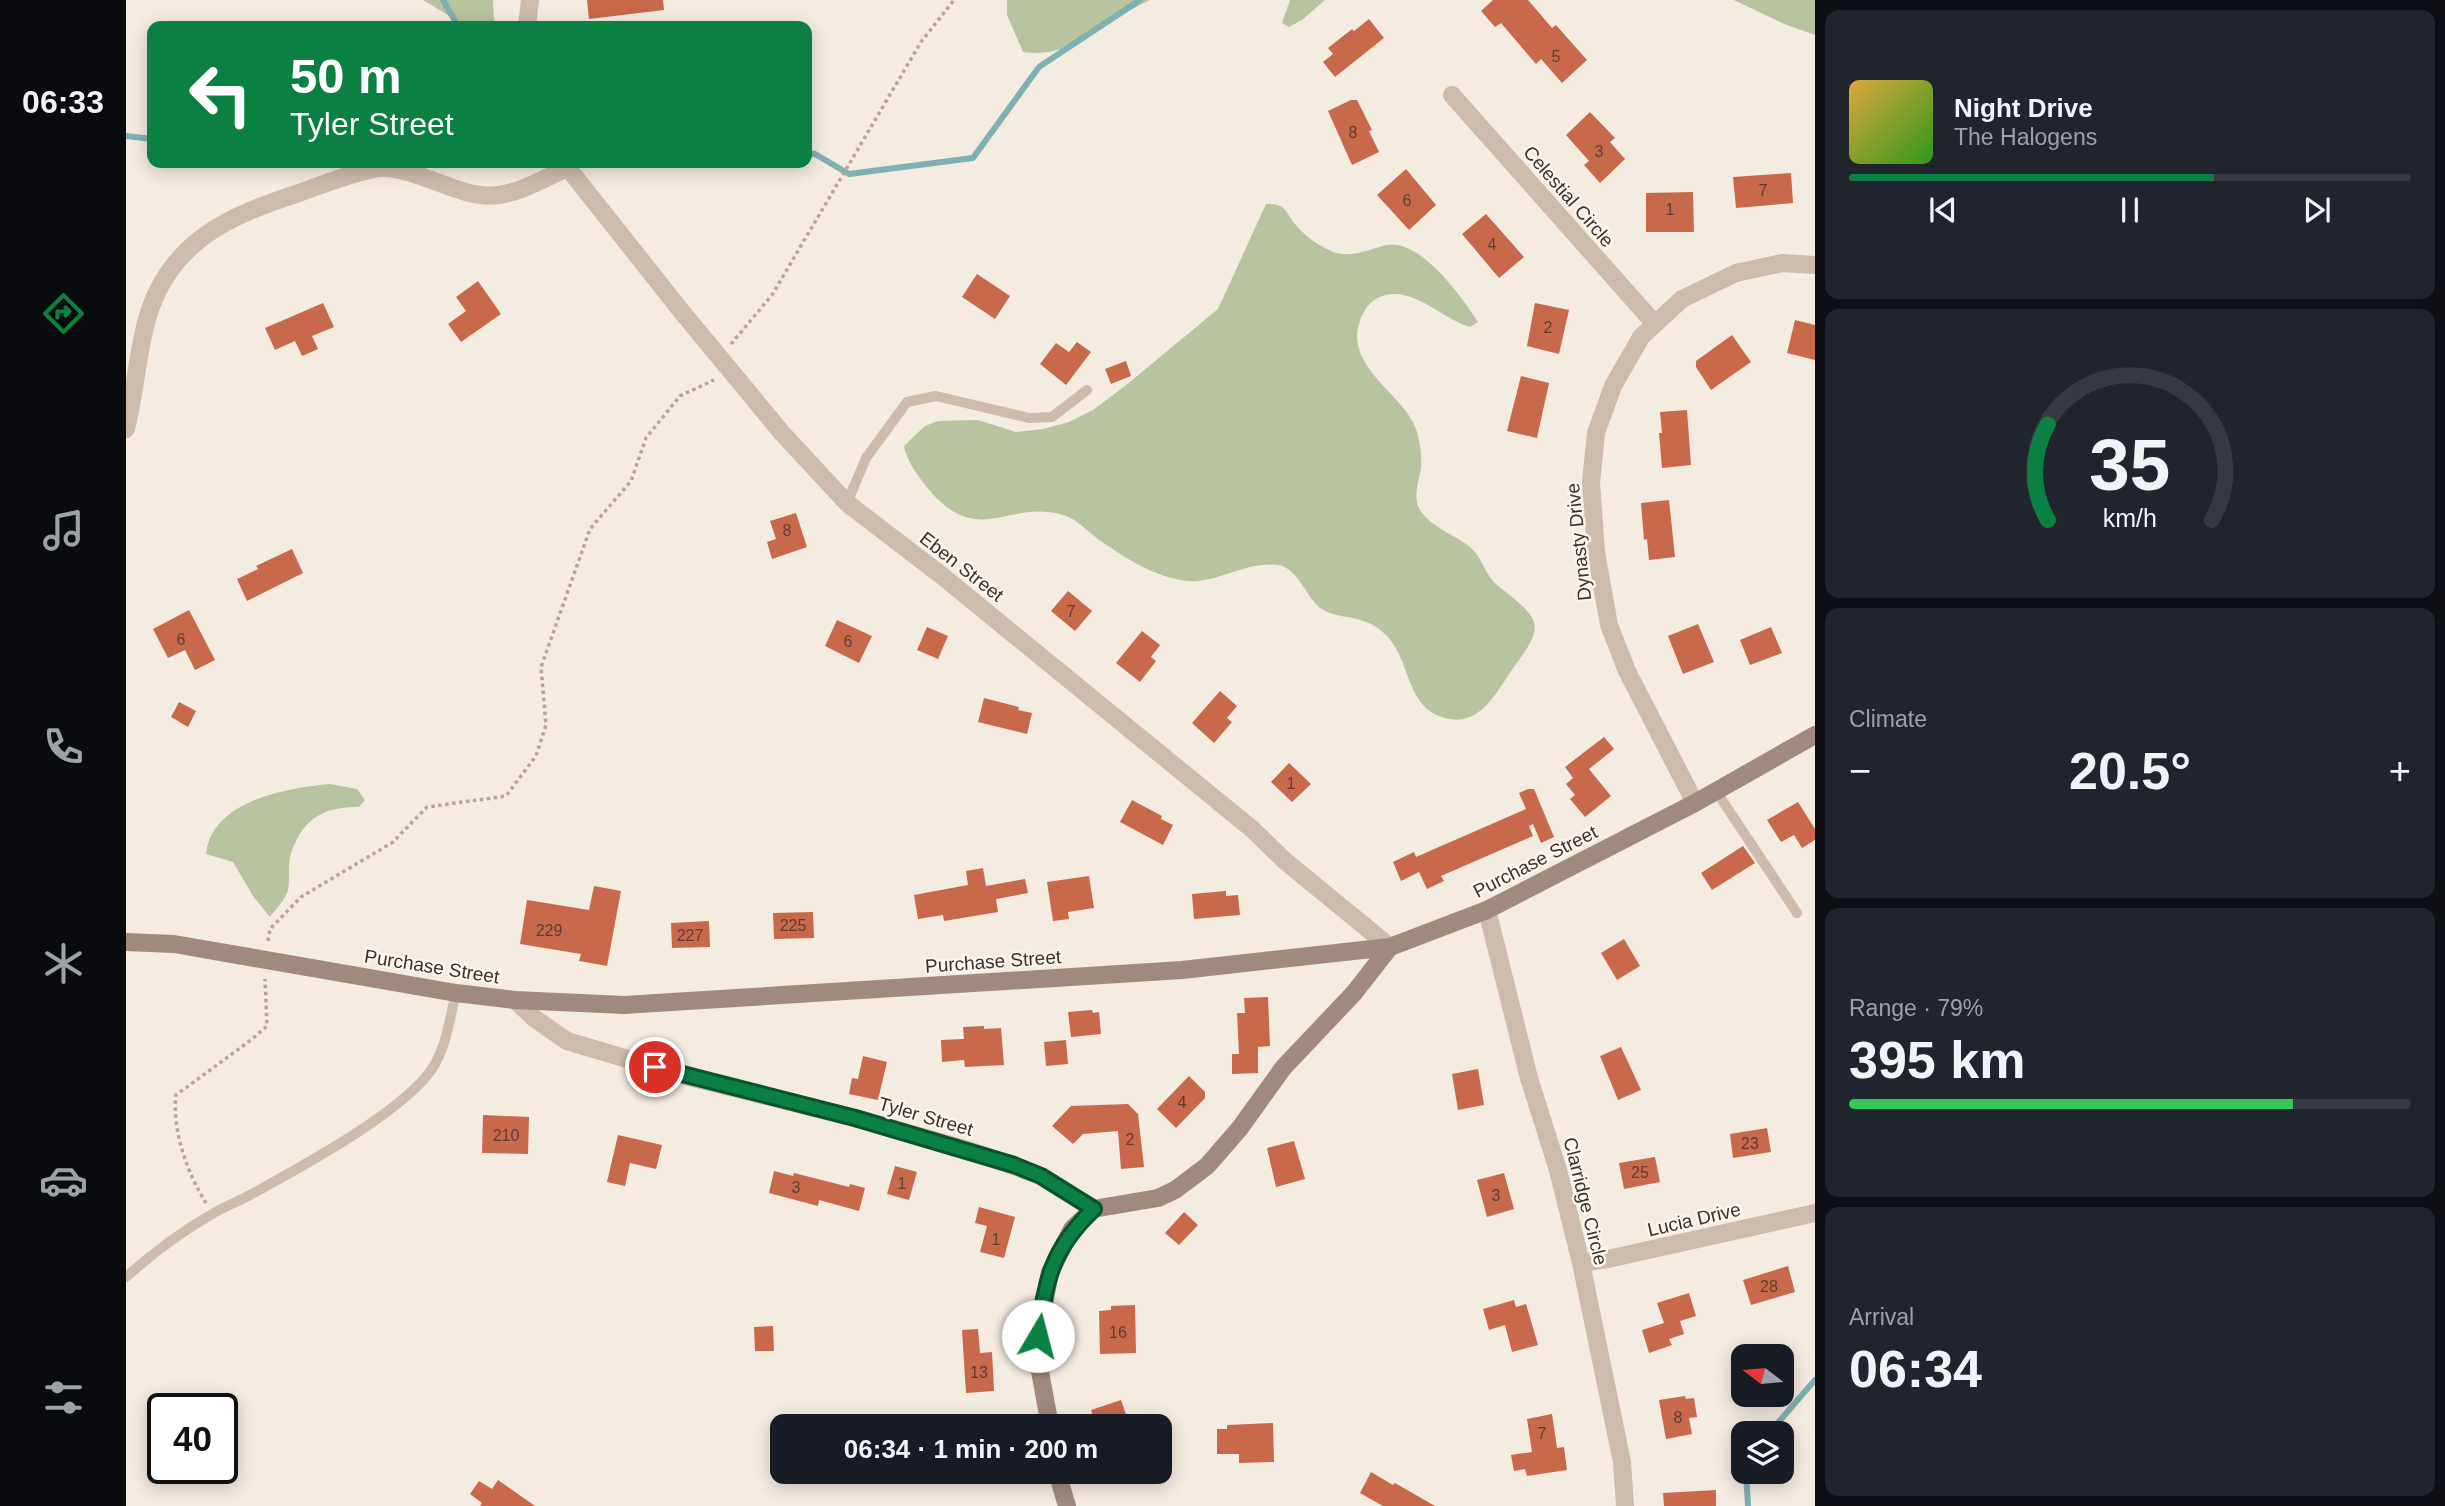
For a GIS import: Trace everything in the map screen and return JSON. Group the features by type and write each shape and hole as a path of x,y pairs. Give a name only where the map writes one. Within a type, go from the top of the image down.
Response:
{"main road":[{"name":"Purchase Street","path":"126,942 174,944 456,993 515,1000 624,1005 1182,970 1390,947 1487,910 1695,803 1815,735"},
{"path":"1048,1414 1039,1366 1038,1336 1050,1272 1072,1229 1094,1209 1158,1198 1175,1190 1207,1166 1240,1128 1283,1068 1354,993 1390,947"},
{"path":"1060,1484 1066,1506"}],"street":[{"path":"528,21 530,0"},
{"name":"Celestial Circle","path":"1452,95 1654,324"},
{"path":"126,429 147,320 159,286 177,260 206,233 265,204 379,168"},
{"path":"388,168 408,171 473,194 495,196 516,191 561,168"},
{"name":"Eben Street","path":"567,168 782,433 847,503 1003,625 1252,829 1285,861 1390,947"},
{"name":"Dynasty Drive","path":"1695,803 1627,671 1609,625 1595,541 1591,482 1596,433 1613,386 1641,337 1682,299 1737,273 1782,263 1815,265"},
{"name":"Clarridge Circle","path":"1487,910 1581,1263 1622,1462 1625,1506"},
{"name":"Tyler Street","path":"515,1000 534,1018 568,1041 685,1076 855,1118 971,1151 1041,1176 1094,1209"},
{"name":"Lucia Drive","path":"1581,1263 1815,1213"}],"lane":[{"path":"847,503 866,458 907,402 936,396 1029,418 1052,417 1087,390"},
{"path":"1716,791 1797,913"},
{"path":"126,1277 156,1250 213,1213 247,1196 391,1109 425,1079 435,1064 456,993"}],"path":[{"path":"719,357 772,295 921,42 954,0"},
{"path":"213,1213 192,1180 173,1116 176,1095 267,1026 264,960 270,929 301,897 393,842 427,807 506,796 536,756 547,725 541,667 590,529 631,481 646,438 680,396 731,371"}],"green space":[{"path":"423,0 493,0 494,21 458,21"},
{"path":"1007,0 1150,0 1074,44 1041,53 1023,52 1007,15"},
{"path":"1290,0 1325,0 1302,20 1289,27 1282,23"},
{"path":"1734,0 1815,0 1815,35 1784,24"},
{"path":"1266,204 1281,207 1306,235 1336,253 1358,253 1386,245 1399,245 1412,251 1439,272 1462,298 1478,322 1470,327 1408,296 1393,294 1383,295 1371,302 1358,329 1358,346 1364,361 1409,415 1416,429 1421,459 1416,493 1419,508 1435,525 1471,548 1493,581 1527,611 1535,626 1525,652 1489,702 1472,716 1450,719 1435,714 1424,706 1394,645 1385,634 1368,622 1333,614 1319,607 1296,576 1285,567 1255,566 1199,581 1164,576 1129,559 1066,516 1028,512 996,518 965,517 948,508 930,491 908,458 904,446 925,426 938,421 978,420 1016,432 1069,422 1093,410 1218,309"},
{"path":"330,784 357,789 365,800 359,807 334,809 314,818 306,825 294,844 290,857 287,893 270,917 253,896 233,862 206,854 211,836 222,821 254,800 293,789"}],"building":[{"path":"587,0 663,0 664,10 589,19"},
{"path":"1493,0 1528,0 1552,28 1556,25 1587,60 1562,83 1541,59 1536,64 1501,23 1495,27 1481,11"},
{"path":"1369,19 1384,38 1335,77 1323,62 1333,54 1328,48"},
{"path":"1351,100 1357,100 1372,130 1369,131 1379,152 1352,165 1328,111"},
{"path":"1590,112 1615,138 1610,142 1625,159 1600,183 1584,165 1589,161 1566,135"},
{"path":"1406,169 1436,205 1409,230 1377,195"},
{"path":"1791,173 1793,203 1736,208 1733,177"},
{"path":"1693,192 1694,232 1646,232 1646,193"},
{"path":"1486,214 1524,257 1499,278 1462,234"},
{"path":"977,274 1010,296 995,319 962,297"},
{"path":"478,281 501,314 461,342 448,324 466,311 456,297"},
{"path":"323,303 334,327 312,336 318,349 302,356 295,341 275,350 265,328"},
{"path":"1535,303 1569,310 1559,354 1527,346"},
{"path":"1795,320 1815,325 1815,360 1787,353"},
{"path":"1732,335 1751,362 1711,390 1696,367 1696,361"},
{"path":"1077,342 1091,352 1066,385 1040,364 1056,343 1069,352"},
{"path":"1126,361 1131,376 1111,384 1105,369"},
{"path":"1521,376 1549,383 1537,438 1507,431"},
{"path":"1687,410 1691,465 1662,468 1660,412"},
{"path":"1669,500 1675,557 1649,560 1647,539 1644,540 1641,503"},
{"path":"796,513 807,547 772,559 767,542 776,539 770,521"},
{"path":"292,549 303,573 247,601 237,579 258,569 256,566"},
{"path":"1068,591 1092,611 1075,631 1051,611"},
{"path":"189,610 215,660 195,670 185,650 168,658 153,629"},
{"path":"837,620 872,636 859,663 825,646"},
{"path":"1698,624 1714,662 1683,674 1668,636"},
{"path":"927,627 948,636 938,659 917,650"},
{"path":"1771,627 1782,653 1750,665 1740,640"},
{"path":"1142,631 1160,645 1151,657 1156,661 1140,682 1116,663"},
{"path":"1220,691 1237,706 1227,718 1232,722 1214,743 1192,723"},
{"path":"984,698 1032,713 1027,734 978,722"},
{"path":"179,702 196,711 188,727 171,717"},
{"path":"1604,737 1614,749 1589,769 1611,796 1585,817 1570,799 1575,795 1566,784 1573,778 1565,767"},
{"path":"1289,763 1311,784 1292,802 1271,782"},
{"path":"1534,789 1554,837 1541,843 1533,824 1529,826 1533,836 1441,876 1444,881 1427,889 1419,872 1401,881 1393,862 1414,852 1416,857 1526,809 1519,793"},
{"path":"1132,800 1173,825 1163,845 1120,822"},
{"path":"1798,802 1815,829 1815,840 1802,848 1794,835 1781,842 1767,820"},
{"path":"1743,846 1755,863 1712,890 1701,873"},
{"path":"983,868 986,886 1025,879 1028,893 996,899 998,912 944,921 943,915 918,919 914,895 968,885 966,871"},
{"path":"1089,876 1094,908 1068,912 1069,919 1053,921 1047,882"},
{"path":"594,886 621,891 607,966 579,961 581,954 520,944 527,900 589,910"},
{"path":"1226,891 1226,896 1238,895 1240,915 1194,919 1192,894"},
{"path":"813,912 814,938 774,939 773,913"},
{"path":"709,921 710,947 672,948 671,923"},
{"path":"1624,939 1640,966 1617,980 1601,953"},
{"path":"1268,997 1270,1046 1258,1047 1258,1073 1232,1074 1232,1054 1239,1054 1237,1013 1245,1013 1244,998"},
{"path":"1092,1010 1093,1013 1099,1012 1101,1034 1071,1037 1068,1012"},
{"path":"984,1026 984,1029 1001,1028 1004,1065 965,1067 964,1060 942,1062 941,1040 964,1039 963,1027"},
{"path":"1066,1040 1068,1064 1046,1066 1044,1042"},
{"path":"1621,1047 1641,1090 1618,1100 1600,1056"},
{"path":"863,1056 887,1062 878,1100 849,1094 852,1078 858,1079"},
{"path":"1478,1069 1484,1105 1458,1110 1452,1074"},
{"path":"1189,1076 1205,1092 1205,1098 1176,1128 1157,1109"},
{"path":"1128,1104 1138,1114 1144,1167 1121,1169 1118,1131 1083,1134 1073,1144 1052,1126 1071,1106"},
{"path":"483,1115 529,1117 528,1154 482,1153"},
{"path":"1767,1128 1771,1152 1733,1158 1730,1134"},
{"path":"618,1135 662,1145 656,1169 630,1163 625,1186 607,1182"},
{"path":"1294,1141 1305,1179 1276,1187 1267,1148"},
{"path":"1655,1157 1660,1182 1624,1189 1619,1163"},
{"path":"895,1166 917,1172 909,1200 887,1194"},
{"path":"774,1171 865,1188 859,1211 819,1200 818,1206 769,1193"},
{"path":"1504,1173 1514,1209 1487,1217 1477,1180"},
{"path":"979,1207 1015,1217 1004,1258 980,1252 987,1226 975,1223"},
{"path":"1184,1212 1198,1225 1179,1245 1165,1233"},
{"path":"1788,1266 1795,1292 1751,1305 1743,1280"},
{"path":"1689,1293 1696,1316 1680,1321 1684,1334 1669,1339 1672,1345 1649,1353 1642,1330 1664,1323 1657,1303"},
{"path":"1514,1300 1516,1307 1526,1304 1538,1345 1512,1352 1505,1325 1489,1330 1483,1309"},
{"path":"1135,1305 1136,1353 1100,1354 1099,1311 1111,1310 1111,1306"},
{"path":"773,1326 774,1351 755,1351 754,1327"},
{"path":"978,1329 980,1353 992,1352 994,1391 966,1393 962,1330"},
{"path":"1685,1396 1686,1399 1694,1398 1697,1417 1689,1418 1692,1434 1666,1439 1659,1400"},
{"path":"1121,1400 1126,1414 1092,1414 1091,1410"},
{"path":"1552,1414 1557,1448 1564,1447 1567,1470 1527,1476 1525,1469 1514,1471 1511,1455 1532,1452 1527,1419"},
{"path":"1273,1423 1274,1462 1239,1463 1239,1454 1217,1454 1217,1429 1227,1429 1227,1425"},
{"path":"1371,1472 1435,1506 1383,1506 1360,1493"},
{"path":"498,1480 535,1506 480,1506 482,1503 470,1494 479,1481 492,1489"},
{"path":"1716,1490 1716,1506 1664,1506 1663,1493"}],"waterway":[{"path":"443,0 455,21"},
{"path":"812,154 849,174 973,158 1039,67 1140,0"},
{"path":"126,136 147,138"},
{"path":"1779,1421 1815,1380"},
{"path":"1747,1484 1748,1506"}],"route":[{"path":"655,1067 971,1151 1041,1176 1094,1209 1072,1229 1056,1258 1044,1293 1038,1336"}]}
